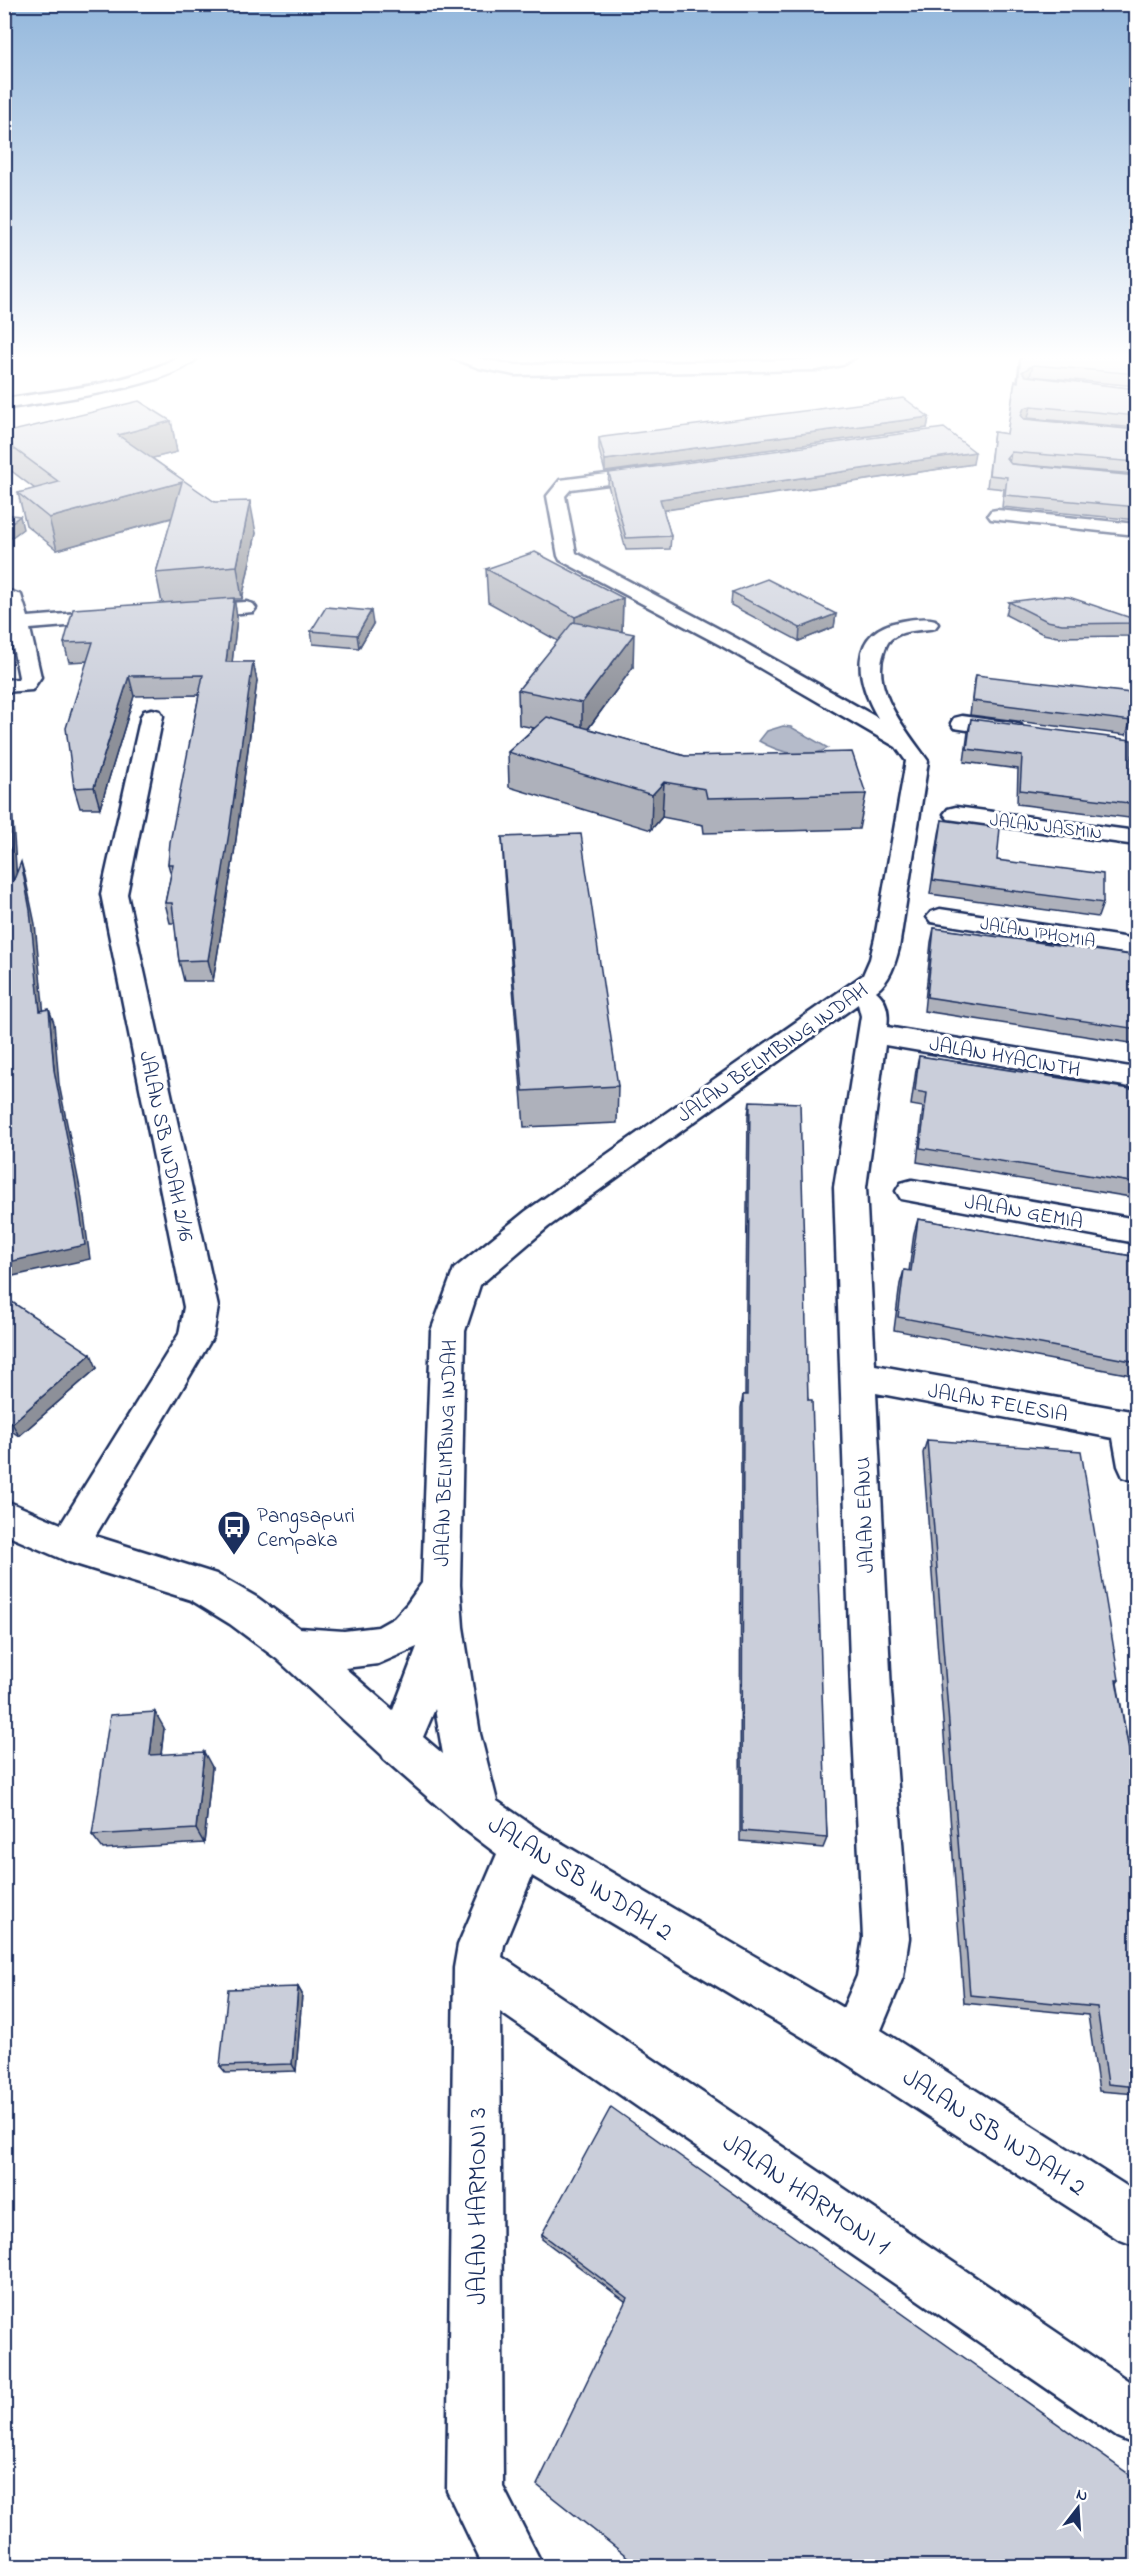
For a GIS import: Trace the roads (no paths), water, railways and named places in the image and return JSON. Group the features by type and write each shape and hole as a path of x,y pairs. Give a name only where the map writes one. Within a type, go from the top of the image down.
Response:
{"street":[{"path":"633,475 566,484 555,496 567,556 729,642 904,742"},
{"path":"998,515 1137,530"},
{"path":"4,595 14,599 30,677 14,685"},
{"path":"169,613 246,608"},
{"path":"20,624 135,615"},
{"name":"JALAN BELIMBING INDAH","path":"399,1745 422,1691 442,1605 448,1331 466,1278 537,1219 873,980 883,965 889,944 894,894 917,761 880,704 869,677 869,657 879,639 891,630 928,624"},
{"name":"JALAN SB INDAH 2/16","path":"69,1545 196,1336 201,1307 114,894 152,716"},
{"path":"962,723 1032,732"},
{"name":"JALAN JASMIN","path":"956,814 1137,838"},
{"name":"JALAN IPHOMIA","path":"940,917 1137,948"},
{"name":"JALAN EANU","path":"853,2040 880,1977 886,1938 871,1691 850,1187 875,1016 870,1000 858,991"},
{"name":"JALAN HYACINTH","path":"873,1034 1137,1078"},
{"name":"JALAN GEMIA","path":"912,1191 1137,1232"},
{"name":"JALAN FELESIA","path":"859,1376 1133,1427"},
{"path":"1133,1427 1137,1466"},
{"name":"JALAN SB INDAH 2","path":"4,1516 69,1545 202,1586 244,1611 291,1646 399,1745 479,1814 523,1846 853,2040 1137,2221"},
{"path":"291,1646 355,1651 393,1641 421,1618 442,1605 459,1734 479,1814"},
{"name":"JALAN HARMONI 3","path":"514,2566 475,2491 477,1968 481,1945 523,1846"},
{"name":"JALAN HARMONI 1","path":"477,1968 1137,2418"}],"water":[{"path":"783,726 791,727 828,748 811,754 793,754 759,741 767,731"}],"place":[{"name":"Pangsapuri Cempaka","path":"234,1556"}]}
